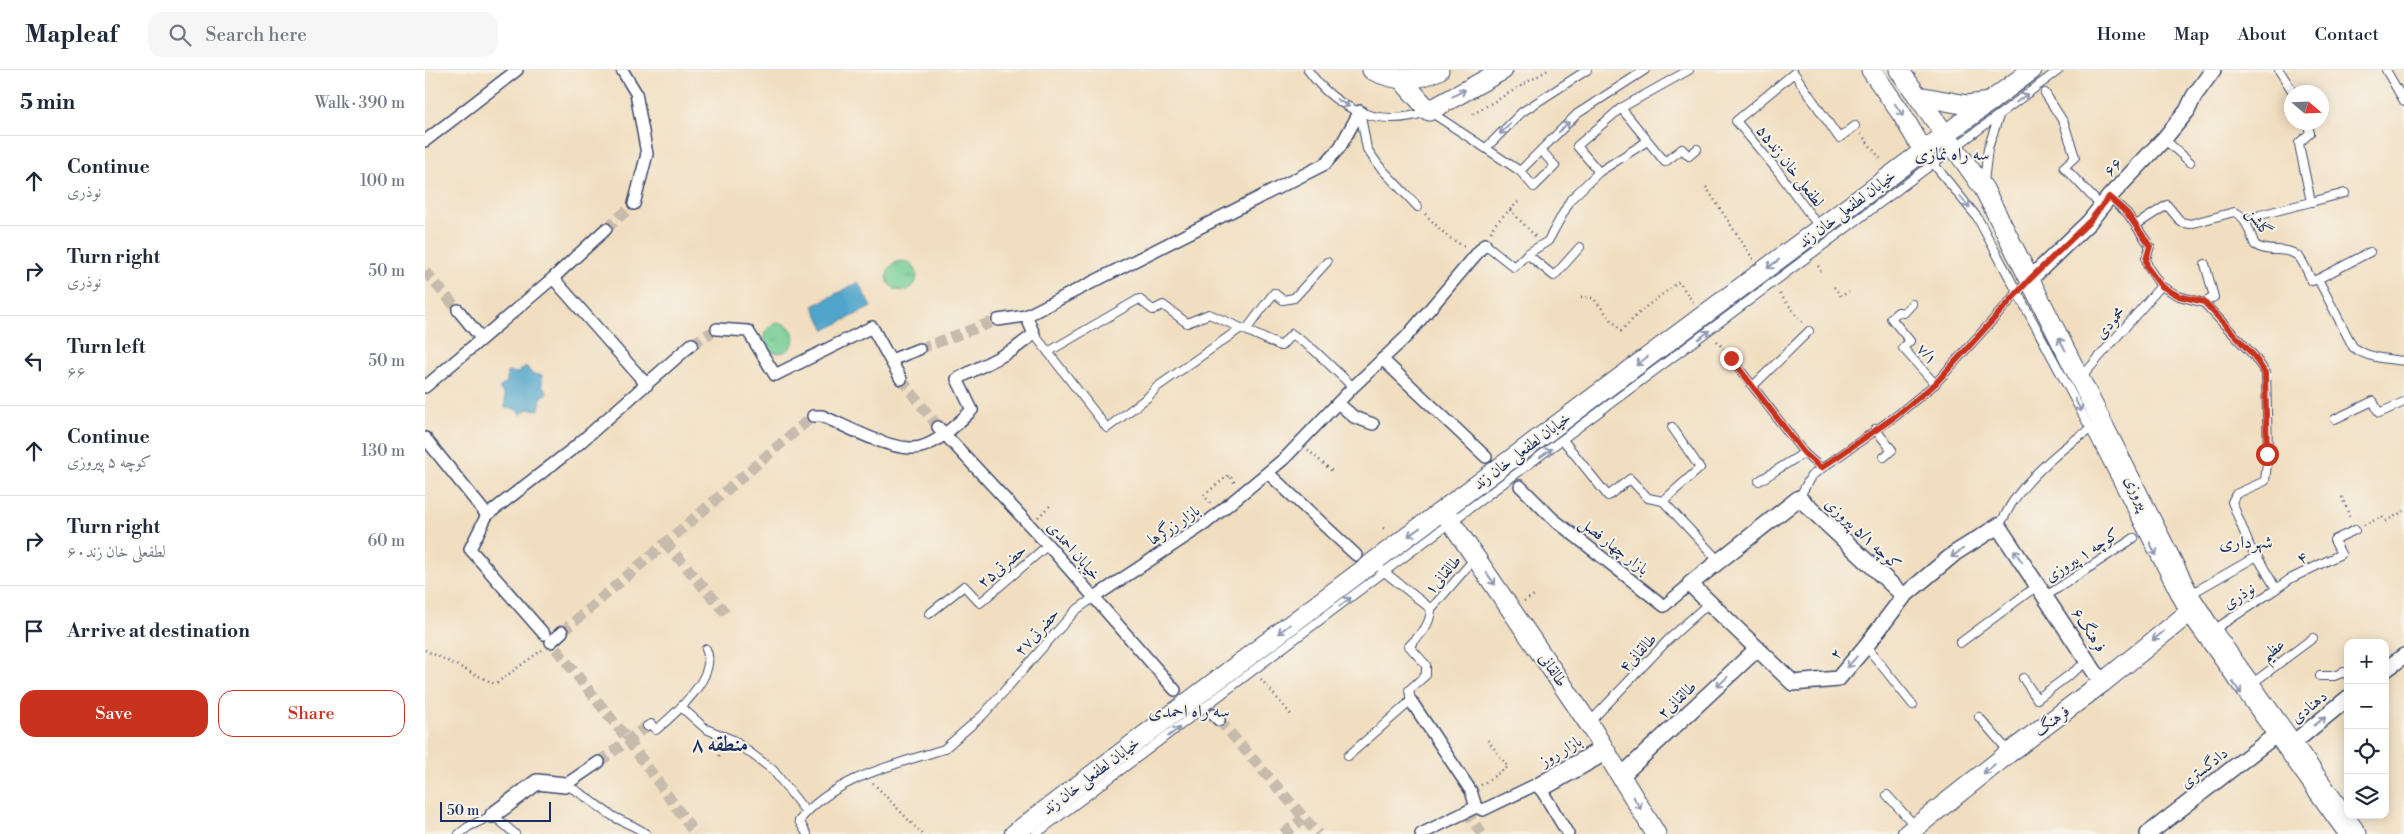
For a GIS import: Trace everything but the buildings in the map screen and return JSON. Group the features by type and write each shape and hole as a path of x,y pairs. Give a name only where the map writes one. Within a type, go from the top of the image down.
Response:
{"street":[{"path":"425,141 517,70"},
{"path":"622,70 637,93 647,154 634,204"},
{"path":"1372,70 1402,80 1428,75 1439,70"},
{"path":"1402,80 1429,111 1503,70"},
{"path":"1871,70 1929,158"},
{"name":"پیروزی","path":"1899,70 1984,189 2024,287 2081,379 2097,426 2190,605 2212,631 2250,685 2282,737 2357,834"},
{"name":"خیابان لطفعلی خان زند","path":"1013,834 1371,563 1448,516 1821,229 1929,158 1994,109 2031,70"},
{"name":"۶۶","path":"2024,287 2089,222 2105,201 2164,139 2187,111 2194,96 2213,70"},
{"path":"1918,96 1994,109"},
{"path":"998,320 1026,316 1325,164 1340,147 1360,112"},
{"path":"425,387 553,278 606,230"},
{"name":"بازار زرگرها","path":"1093,598 1219,514 1268,473 1300,443 1382,358 1406,337 1485,244"},
{"path":"553,278 647,385"},
{"path":"458,310 481,338"},
{"path":"813,416 822,416 873,438 911,449 972,410 957,379 1013,350 1034,334 1026,316"},
{"path":"717,329 747,331 775,375 872,327 901,379"},
{"path":"562,632 548,638 470,549 487,514 575,447 692,344"},
{"path":"891,360 919,349"},
{"path":"1382,358 1486,457"},
{"path":"1338,403 1354,417 1373,424"},
{"name":"خیابان احمدی","path":"941,431 1048,545 1175,690"},
{"path":"425,438 487,514"},
{"path":"1268,473 1371,563"},
{"name":"بازار چهار فصل","path":"1520,486 1552,518 1664,606 1690,584"},
{"path":"1690,584 1799,498"},
{"name":"کوچه ۵/۱ پیروزی","path":"1799,498 1904,596"},
{"name":"طالقانی","path":"1448,516 1589,724 1653,833"},
{"name":"فرهنگ۶","path":"1998,526 2102,683"},
{"name":"۲","path":"1690,584 1757,649 1771,657 1793,683 1838,678 1866,646 1904,596 1955,553 1998,526"},
{"name":"فرهنگ","path":"1911,831 2009,753 2102,683 2190,605"},
{"name":"طالقانی۲","path":"1621,776 1757,649"},
{"path":"2389,667 2404,656"},
{"name":"دهنادی","path":"2282,737 2344,700"},
{"path":"1411,701 1471,791 1471,809"},
{"name":"دادگستری","path":"2148,834 2282,737"},
{"name":"بازار روز","path":"1421,834 1471,809 1483,810 1539,788 1605,750"},
{"path":"493,815 537,782 565,785 599,762"},
{"name":"بازار روز","path":"1539,788 1568,834"}],"lane":[{"path":"1308,70 1320,88 1344,105 1360,112 1385,119 1409,118 1429,111 1520,171 1534,186 1555,166 1541,150"},
{"path":"1486,148 1522,112 1587,70"},
{"path":"1520,171 1577,114 1645,70"},
{"path":"1599,172 1577,146 1621,108 1689,70"},
{"path":"1984,189 1994,109 2059,70"},
{"path":"2279,70 2289,85"},
{"path":"2386,70 2404,101"},
{"name":"لطفعلی خان زند۵۵","path":"1821,229 1777,170 1736,121 1793,73 1839,138 1855,126"},
{"path":"2045,93 2064,123 2075,157 2064,167 2137,225 2150,246 2146,260 2147,267 2161,286 2179,296 2204,302 2214,296 2205,264"},
{"path":"1621,108 1646,142 1665,162 1682,148 1689,156 1697,149"},
{"path":"1360,112 1367,149 1379,166 1418,207"},
{"path":"2309,130 2310,133 2299,143 2311,202"},
{"path":"2164,139 2190,162"},
{"path":"1485,244 1514,267 1527,254 1548,241 1571,199 1599,172 1646,142"},
{"path":"1448,516 1563,440 1929,158 1977,217 2024,287 2097,426 2077,436 2051,460 2013,502 1998,526"},
{"path":"2245,222 2260,215 2345,193"},
{"name":"گلشن","path":"2137,225 2167,205 2181,222 2190,224 2234,212 2238,213 2245,222 2255,245 2268,251 2283,251 2294,254 2299,257 2312,282 2318,279 2353,347 2361,353 2404,361"},
{"path":"1527,254 1554,276 1580,247"},
{"path":"2318,279 2369,252"},
{"path":"1034,334 1107,428 1148,397 1157,387 1243,329 1274,293 1283,300 1294,298 1327,262"},
{"name":"محمودی","path":"2081,379 2161,286"},
{"path":"1799,498 1811,476 1896,416 1935,384 2024,287"},
{"path":"1048,352 1139,300 1153,310 1163,305 1187,323 1209,314 1281,346 1292,334 1314,350 1353,387"},
{"name":"نوذری","path":"2204,302 2254,356 2265,373 2267,454 2265,481 2236,494 2233,502 2251,547 2276,589 2212,631"},
{"name":"۷/۱","path":"1912,304 1904,313 1897,312 1891,318 1910,341 1903,348 1935,384"},
{"path":"1754,385 1809,331"},
{"path":"1731,358 1754,385 1804,453 1821,468"},
{"path":"2335,419 2373,401 2379,413 2404,402"},
{"path":"1663,500 1700,468 1672,427"},
{"path":"1875,429 1892,450 1884,458"},
{"path":"1563,440 1608,496 1630,479 1648,498 1663,500 1719,560"},
{"path":"1759,481 1804,453"},
{"name":"۴","path":"2276,589 2290,579 2341,554 2334,540 2355,530"},
{"name":"کوچه ۱ پیروزی","path":"1959,643 2042,590 2134,538"},
{"name":"حضرتی۲۵","path":"929,614 964,586 980,603 1048,545"},
{"name":"نوذری","path":"2190,605 2257,556"},
{"name":"طالقانی۱","path":"1411,701 1409,690 1426,675 1426,665 1409,646 1430,620 1431,609 1475,558"},
{"path":"1036,834 1216,701 1371,563 1431,609"},
{"name":"حضرتی۲۷","path":"806,812 820,800 865,774 944,748 983,715 1075,611 1093,598"},
{"name":"طالقانی۴","path":"1589,724 1668,640 1710,602"},
{"path":"2190,605 2282,737 2342,834"},
{"name":"عظیم","path":"2250,685 2313,638"},
{"path":"1866,646 1913,705"},
{"path":"647,726 651,724 656,730 681,706 705,677 710,658 706,649"},
{"path":"2023,678 2037,699 2088,661"},
{"path":"2320,676 2334,676 2344,672"},
{"path":"1348,756 1411,701"},
{"path":"681,706 706,729 733,740 773,770 806,812 799,821 807,834"},
{"path":"1979,717 2009,753"},
{"path":"565,785 582,792 613,816 631,823 646,834"},
{"path":"1887,795 1911,831"},
{"path":"459,834 468,827 493,815 515,834"}],"path":[{"path":"1473,114 1548,70"},
{"path":"1855,126 1883,162"},
{"path":"1706,187 1753,259"},
{"path":"1485,244 1495,225 1518,202"},
{"path":"1418,207 1448,237 1460,243 1475,256"},
{"path":"1509,210 1543,244"},
{"path":"1818,266 1821,271"},
{"path":"1581,297 1593,298 1621,331 1643,309 1679,282 1694,302"},
{"path":"1834,287 1841,296 1849,292"},
{"path":"1781,294 1809,331"},
{"path":"1300,443 1333,472"},
{"path":"1219,514 1204,495 1229,475 1243,494"},
{"path":"2342,497 2355,530 2382,517 2386,521 2404,511"},
{"path":"1029,525 1052,504"},
{"path":"1383,528 1387,532"},
{"path":"425,650 495,684 548,638"},
{"path":"1261,679 1293,717"},
{"path":"1471,791 1508,767 1487,739"},
{"path":"865,774 893,806 922,834"}],"green space":[{"path":"902,261 908,262 916,270 916,282 908,290 902,291 896,290 888,282 887,276 888,270 896,262"},
{"path":"779,323 785,324 793,332 793,344 785,352 779,353 773,352 765,344 764,338 765,332 773,324"}],"water":[{"path":"858,282 871,307 825,330 813,306"},
{"path":"526,366 532,374 542,375 542,385 548,392 541,398 539,410 527,409 521,415 515,409 505,408 505,396 499,388 507,382 507,372 517,373"}],"tunnel":[{"path":"606,229 634,204"},
{"path":"425,271 458,310"},
{"path":"919,349 998,320"},
{"path":"692,344 717,329"},
{"path":"901,379 938,427"},
{"path":"562,632 813,416"},
{"path":"665,542 728,616"},
{"path":"546,636 628,740 695,834"},
{"path":"1219,720 1318,834"},
{"path":"599,762 647,726"},
{"path":"1466,811 1482,834"},
{"path":"1283,834 1303,819"}],"district":[{"name":"سه راه نمازی","path":"1952,154"},
{"name":"شهرداری","path":"2246,542"},
{"name":"سه راه احمدی","path":"1189,711"},
{"name":"منطقه ۸","path":"720,745"}],"route":[{"path":"1731,358 1754,385 1804,453 1821,468 1896,416 1935,384 2041,267 2089,222 2109,197 2127,213 2150,246 2146,260 2147,267 2161,286 2179,296 2204,302 2254,356 2265,373 2267,454"}]}
